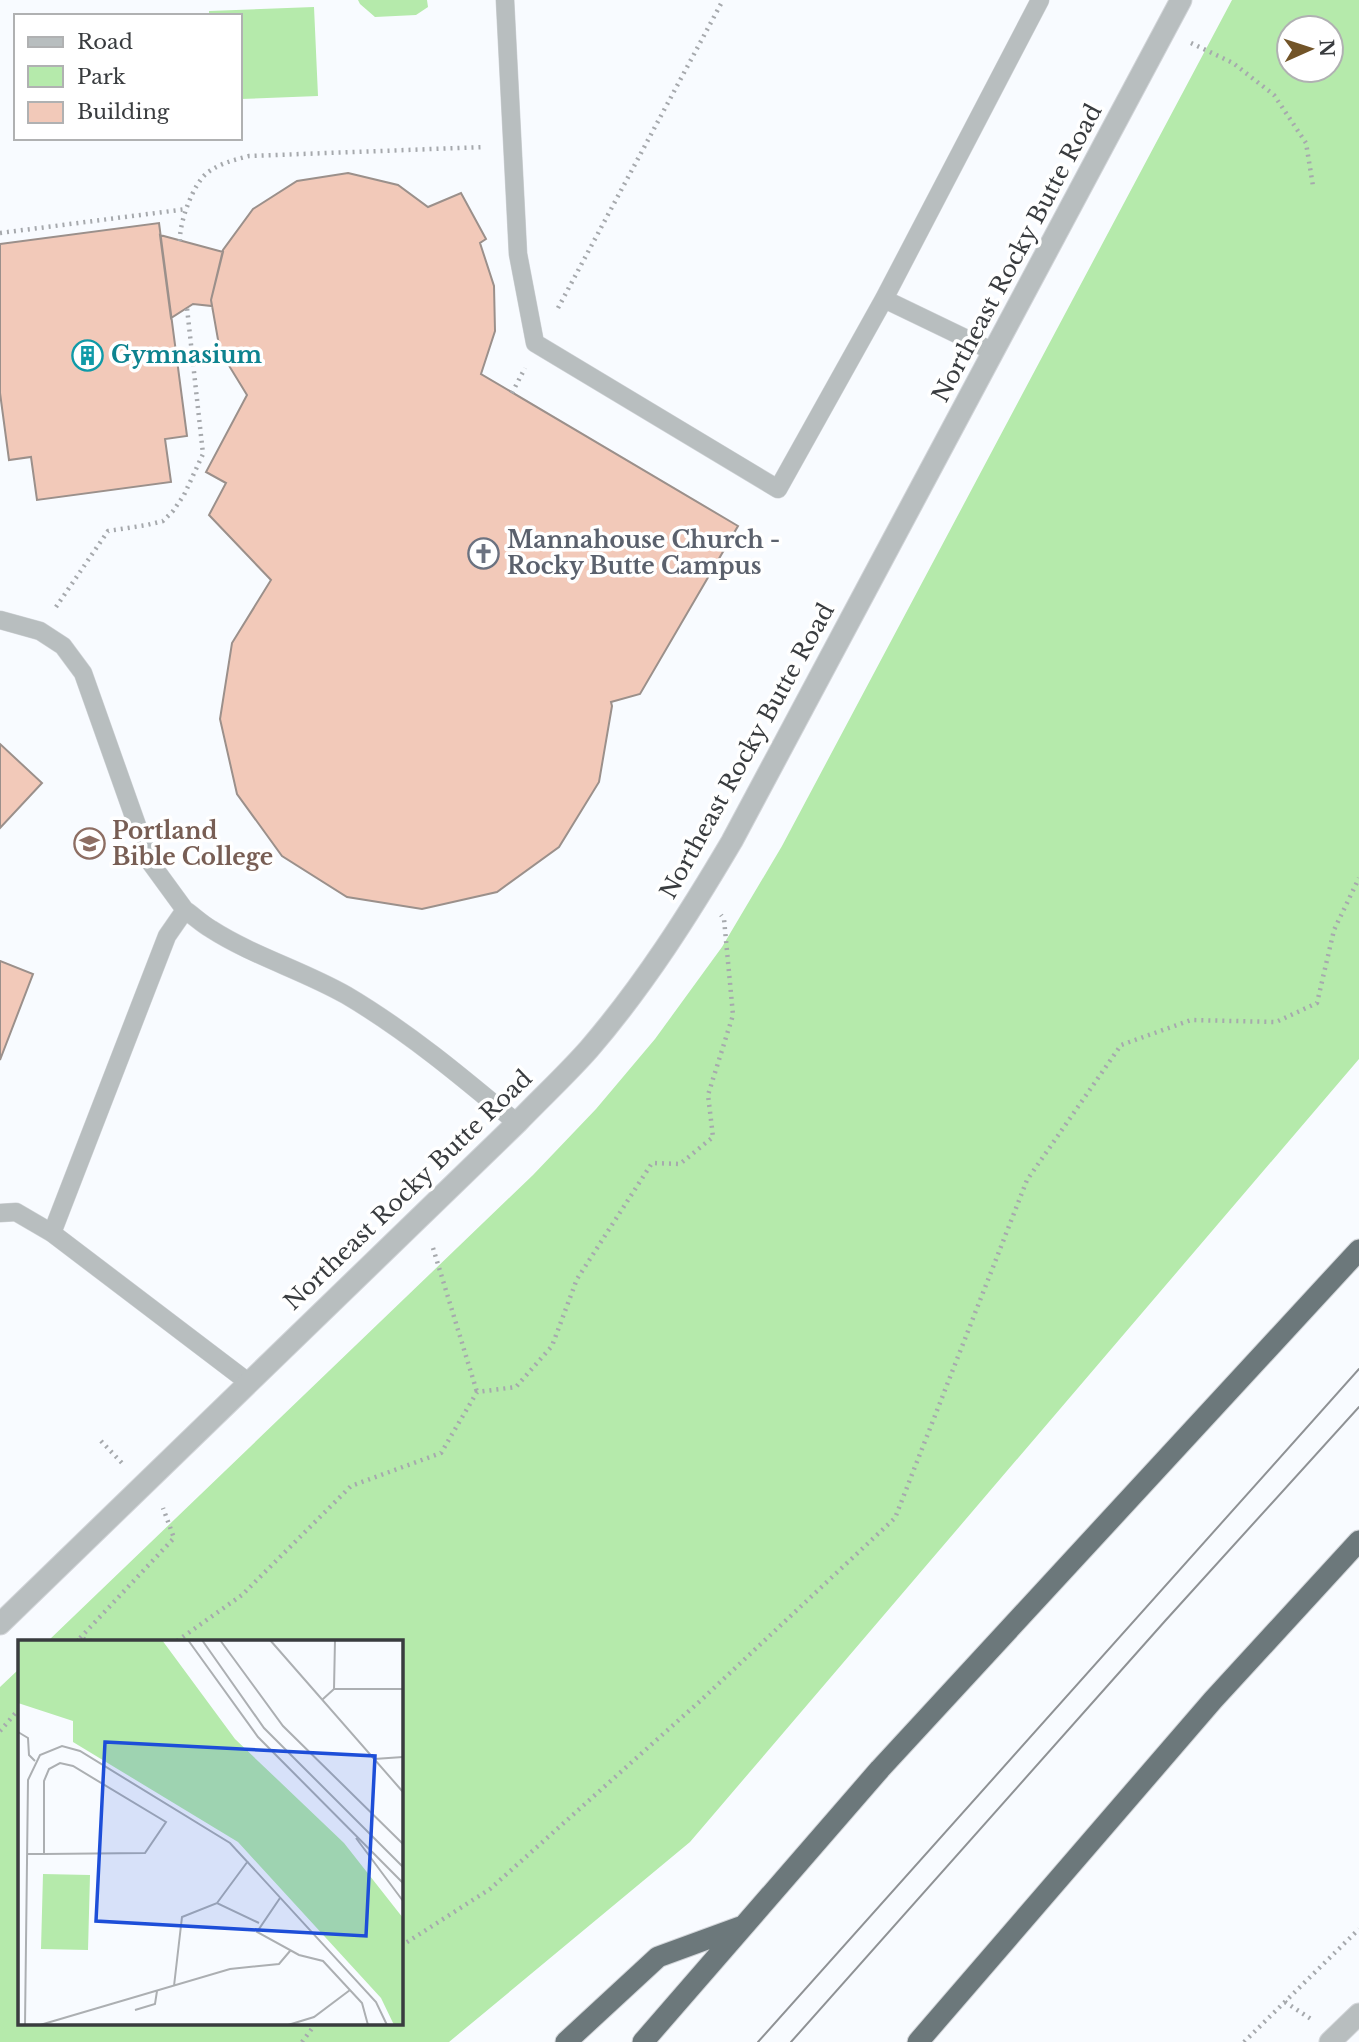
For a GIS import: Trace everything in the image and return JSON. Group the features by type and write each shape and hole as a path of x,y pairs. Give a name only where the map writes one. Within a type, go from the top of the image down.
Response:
{"highway":[{"path":"643,2042 880,1769 1359,1250"},
{"path":"918,2042 1204,1710 1359,1541"},
{"path":"566,2042 658,1957 742,1927"}],"street":[{"name":"Northeast Rocky Butte Road","path":"0,1624 517,1123 588,1050 645,979 702,893 732,841 1181,0"},
{"path":"1335,2040 1359,2014"}],"lane":[{"path":"505,0 518,254 535,343 778,489 884,299 1040,0"},
{"path":"884,299 994,352"},
{"path":"0,620 40,631 63,646 83,673 150,862 185,910 211,929 247,949 314,978 380,1016 450,1067 517,1123"},
{"path":"52,1233 167,936 185,910"},
{"path":"0,1213 16,1212 52,1233 248,1382"}],"path":[{"path":"512,393 723,0"},
{"path":"1165,30 1233,63 1274,95 1306,142 1313,186"},
{"path":"180,241 179,232 187,209 204,175 224,162 249,156 512,145"},
{"path":"0,233 187,209"},
{"path":"40,631 108,531 163,521 173,512 184,495 203,454 187,308"},
{"path":"402,1945 490,1889 699,1702 894,1518 1027,1180 1121,1045 1191,1020 1276,1022 1317,1003 1334,930 1359,878"},
{"path":"477,1392 516,1387 552,1346 576,1279 652,1163 680,1164 713,1137 708,1094 733,1016 724,919 702,893"},
{"path":"178,1640 242,1594 351,1486 441,1453 477,1392 422,1214"},
{"path":"0,1731 18,1710"},
{"path":"1244,2042 1359,1928"},
{"path":"302,2042 315,2024"}],"green space":[{"path":"358,0 427,0 428,7 416,15 375,17"},
{"path":"1232,0 1359,0 1359,1059 690,1842 449,2042 0,2042 0,1687 18,1670 18,2024 402,2024 402,1640 49,1640 533,1175 596,1109 655,1039 722,947 782,846"},
{"path":"314,7 318,96 242,99 242,14 209,14 209,11"}],"building":[{"name":"Mannahouse Church - Rocky Butte Campus","path":"348,173 398,185 428,207 461,193 486,239 480,243 494,286 495,331 481,374 738,526 640,694 611,702 599,782 559,847 497,892 422,909 347,897 282,856 237,794 220,719 232,643 271,580 209,515 226,483 206,472 247,395 220,351 211,300 223,250 253,209 297,181"},
{"name":"Gymnasium","path":"159,223 187,436 165,439 171,482 37,500 31,457 9,460 0,393 0,244"},
{"path":"160,235 223,252 211,300 212,306 193,304 171,318"},
{"path":"0,744 42,783 0,828"},
{"path":"0,961 33,974 0,1060"}],"tram line":[{"path":"758,2042 1359,1369"},
{"path":"791,2042 1359,1407"}],"place":[{"name":"Gymnasium","path":"88,355"},
{"name":"Mannahouse Church - Rocky Butte Campus","path":"484,553"},
{"name":"Portland Bible College","path":"89,844"}]}
